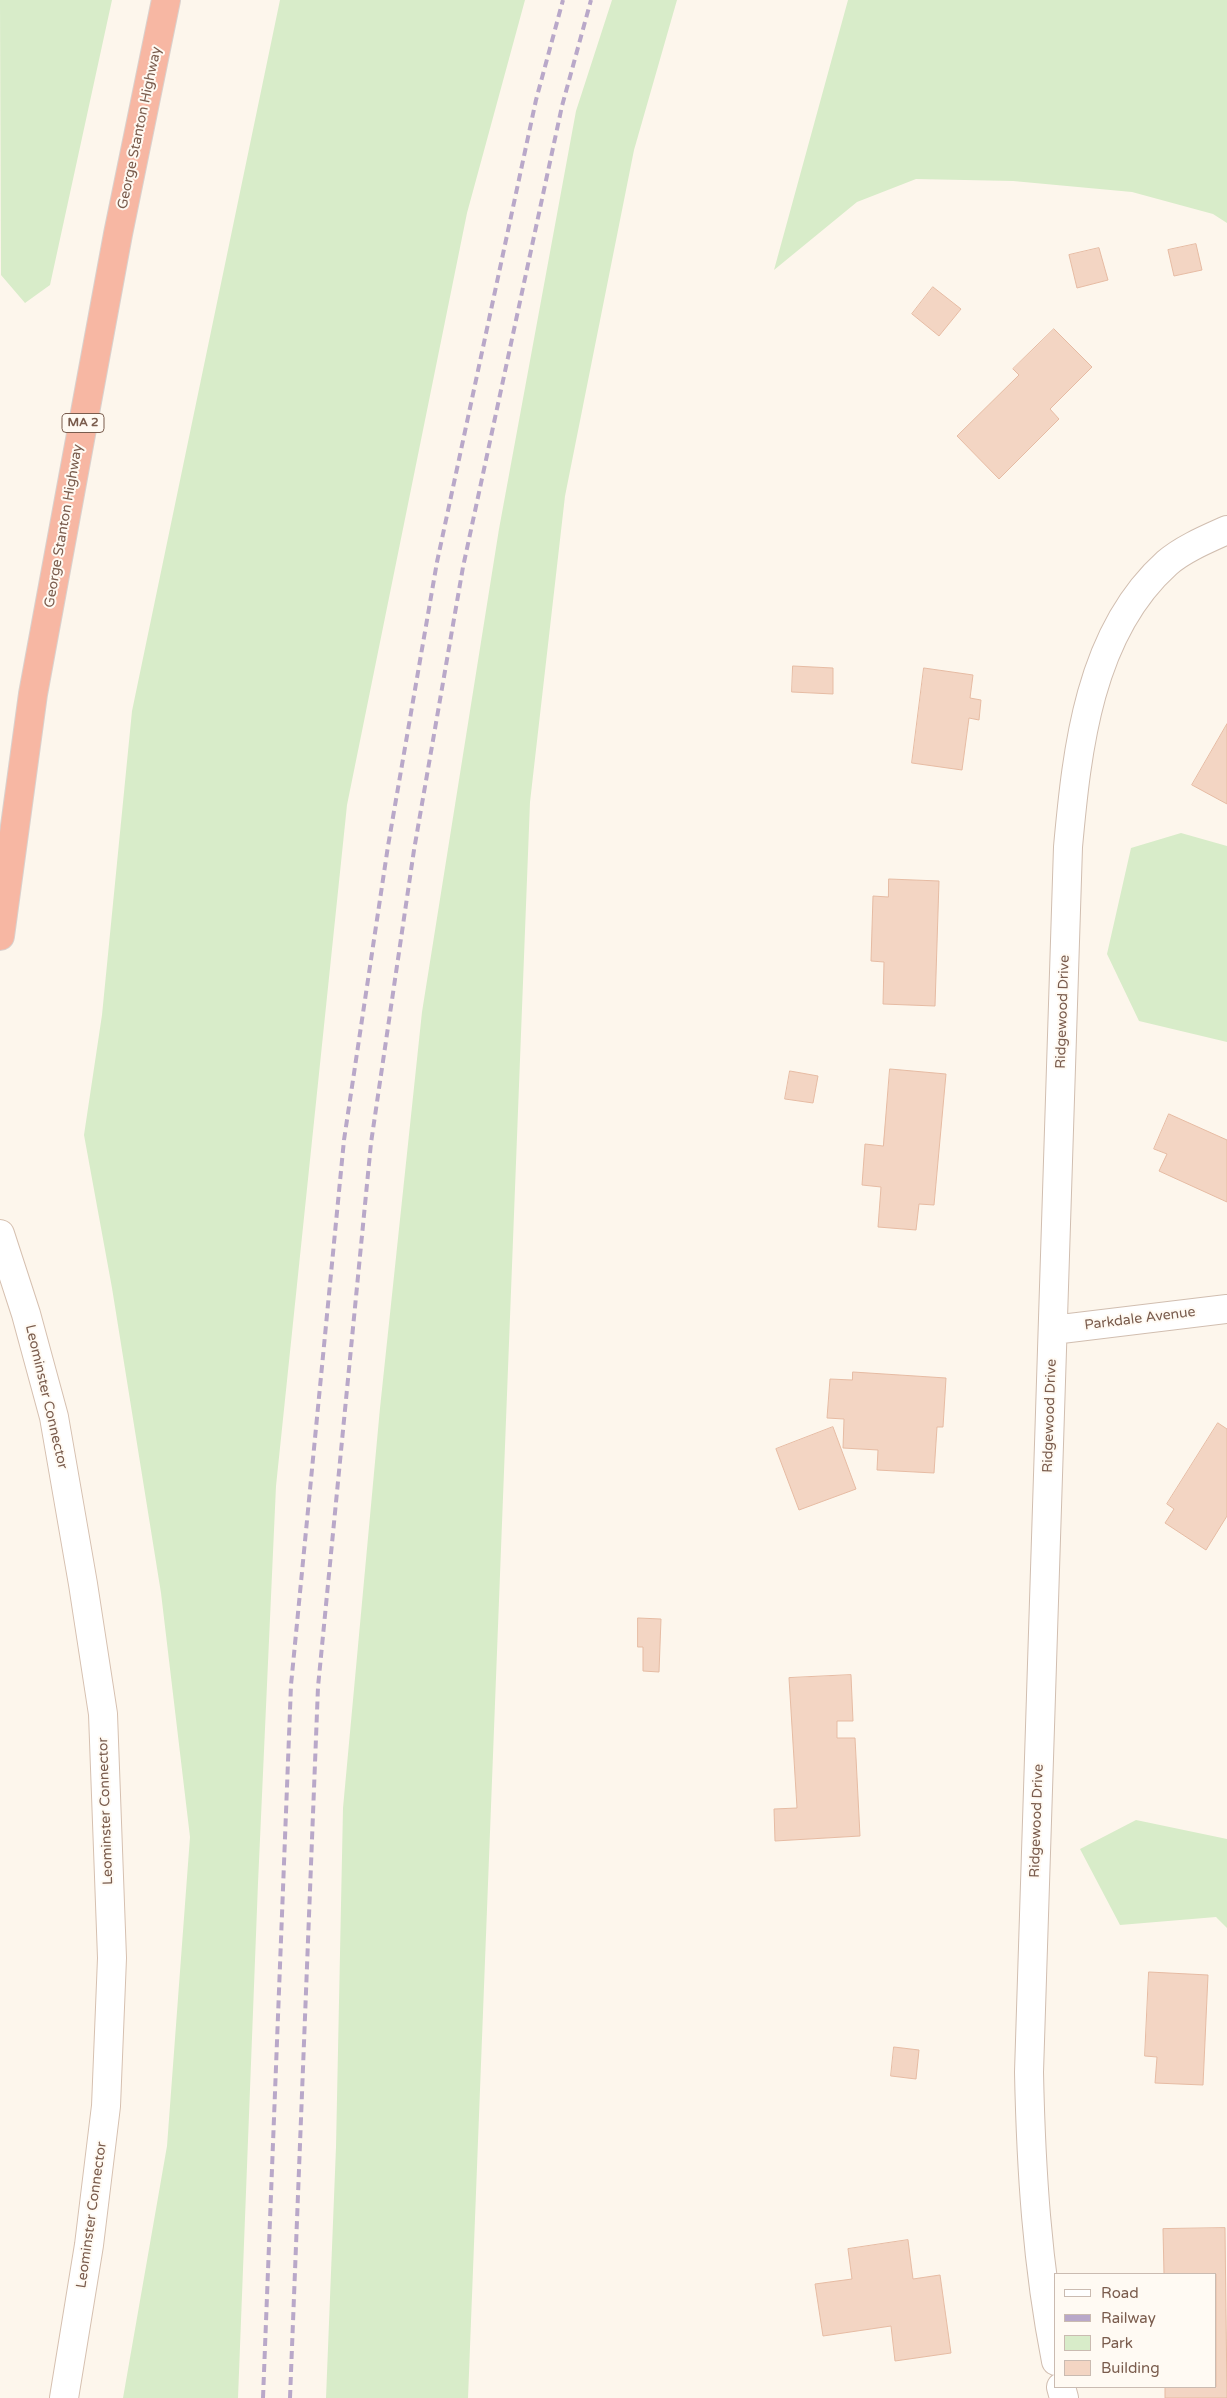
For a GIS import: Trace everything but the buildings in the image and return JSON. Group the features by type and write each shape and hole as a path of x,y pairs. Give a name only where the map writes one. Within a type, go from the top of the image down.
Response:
{"highway":[{"name":"George Stanton Highway","path":"0,936 35,684 118,234 166,0"}],"street":[{"name":"Ridgewood Drive","path":"1054,2351 1047,2318 1036,2232 1029,2072 1068,847 1078,764 1086,722 1107,648 1144,586 1168,562 1227,530"},
{"name":"Leominster Connector","path":"0,1234 26,1314 54,1417 103,1714 112,1958 106,2106 89,2245 64,2398"},
{"name":"Parkdale Avenue","path":"1053,1330 1227,1309"}],"green space":[{"path":"0,0 112,0 50,285 25,303 1,275"},
{"path":"280,0 525,0 467,213 347,805 276,1486 238,2398 123,2398 167,2146 190,1837 161,1593 112,1288 84,1135 102,1015 132,711"},
{"path":"612,0 677,0 634,150 565,496 530,802 468,2398 326,2398 336,2147 343,1808 380,1408 422,1012 499,529 576,111"},
{"path":"848,0 1227,0 1227,223 1213,214 1132,192 1013,181 916,179 857,202 774,270"},
{"path":"1181,833 1227,846 1227,1042 1139,1021 1107,954 1131,848"},
{"path":"1136,1820 1227,1839 1227,1928 1216,1917 1120,1925 1080,1849"}],"railway":[{"path":"263,2398 291,1685 344,1140 388,846 437,562 536,100 563,0"},
{"path":"290,2398 318,1687 371,1143 414,850 463,567 562,106 591,0"}]}
